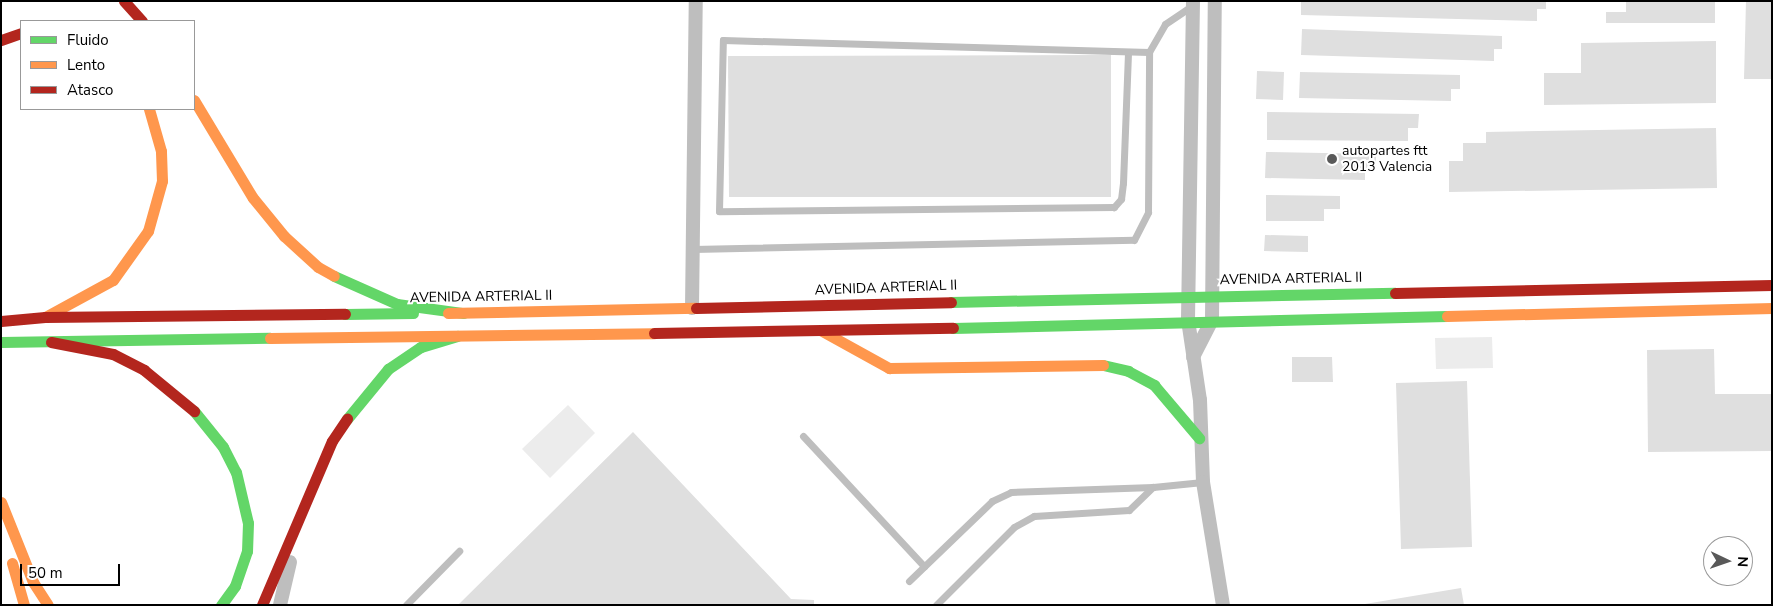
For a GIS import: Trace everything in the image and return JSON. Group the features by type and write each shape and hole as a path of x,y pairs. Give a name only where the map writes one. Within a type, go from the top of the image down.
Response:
{"main road":[{"path":"124,1 141,20"},
{"path":"1,40 20,33"},
{"path":"195,102 253,198 284,236 318,267 397,304 463,313"},
{"path":"45,317 113,280 148,232 162,181 162,151 149,110"},
{"name":"AVENIDA ARTERIAL II","path":"1,321 45,317 463,313 1187,295 1772,285"},
{"path":"1,342 820,331 1188,320 1772,308"},
{"path":"820,331 889,368 1100,364 1128,371 1154,385 1199,438"},
{"path":"262,605 308,492 332,441 382,376 421,348 457,336"},
{"path":"51,342 114,354 144,370 187,403 223,447 236,472 248,523 247,551 235,586 221,605"},
{"path":"1,502 33,582 48,605"},
{"path":"1,525 24,605"}],"street":[{"path":"692,308 696,1"},
{"path":"1193,357 1212,320 1215,1"},
{"path":"1193,3 1188,320 1200,400 1199,438 1203,482 1223,605"},
{"path":"280,605 308,492"}],"lane":[{"path":"693,250 1134,240 1148,212 1149,52 1165,24 1193,3"},
{"path":"1128,53 1123,183 1120,199 1114,207 719,211 723,40 1128,53 1149,52"},
{"path":"803,436 924,566"},
{"path":"909,581 992,501 1011,492 1153,487 1203,482"},
{"path":"936,605 1014,526 1034,516 1129,510 1153,487"},
{"path":"406,605 459,551"}],"shaded area":[{"path":"1492,337 1493,368 1436,369 1435,338"},
{"path":"568,405 595,433 550,478 522,449"}],"building":[{"path":"1301,1 1546,1 1546,9 1537,9 1537,21 1301,15"},
{"path":"1626,1 1715,1 1715,23 1606,23 1606,12 1626,12"},
{"path":"1746,1 1772,1 1772,79 1744,79"},
{"path":"1302,29 1502,36 1502,49 1494,49 1494,61 1301,55"},
{"path":"1716,41 1716,103 1544,105 1544,73 1581,73 1581,43"},
{"path":"1111,55 1111,197 729,197 728,56"},
{"path":"1257,71 1284,72 1283,100 1256,99"},
{"path":"1300,72 1460,75 1460,89 1451,89 1451,101 1299,98"},
{"path":"1267,112 1419,114 1418,128 1408,128 1408,141 1267,140"},
{"path":"1716,128 1717,188 1449,192 1449,161 1463,161 1463,143 1486,143 1486,132"},
{"path":"1266,152 1376,154 1376,169 1365,169 1365,180 1265,178"},
{"path":"1266,195 1340,196 1340,209 1324,209 1324,221 1266,221"},
{"path":"1265,235 1308,236 1308,252 1264,251"},
{"path":"1714,349 1715,394 1772,394 1772,451 1648,452 1647,350"},
{"path":"1292,357 1332,357 1333,382 1292,382"},
{"path":"1467,381 1472,547 1401,549 1396,383"},
{"path":"633,432 791,599 814,600 814,605 458,605"},
{"path":"1461,588 1464,605 1365,605 1365,604"}],"traffic: fast":[{"path":"334,276 397,304 463,313"},
{"path":"951,302 1395,293"},
{"path":"345,314 413,313"},
{"path":"953,328 1447,316"},
{"path":"347,419 388,369 421,347 457,336"},
{"path":"1,342 270,338"},
{"path":"1103,365 1128,371 1154,385 1199,438"},
{"path":"194,411 223,447 236,472 248,523 247,551 235,586 221,605"}],"traffic: slow":[{"path":"195,102 253,198 284,236 318,267 334,276"},
{"path":"45,317 113,280 148,231 162,181 161,151 149,110"},
{"path":"448,313 696,308"},
{"path":"1447,316 1772,308"},
{"path":"822,331 889,368 1103,365"},
{"path":"270,338 654,333"},
{"path":"1,502 33,582 48,605"},
{"path":"12,563 24,605"}],"traffic: jam":[{"path":"124,1 141,20"},
{"path":"1,40 20,33"},
{"path":"1395,293 1772,285"},
{"path":"696,308 951,302"},
{"path":"1,321 45,317 345,314"},
{"path":"654,333 953,328"},
{"path":"51,342 113,354 144,370 194,411"},
{"path":"262,605 332,441 347,419"}],"place":[{"name":"autopartes ftt 2013 Valencia","path":"1332,159"}]}
